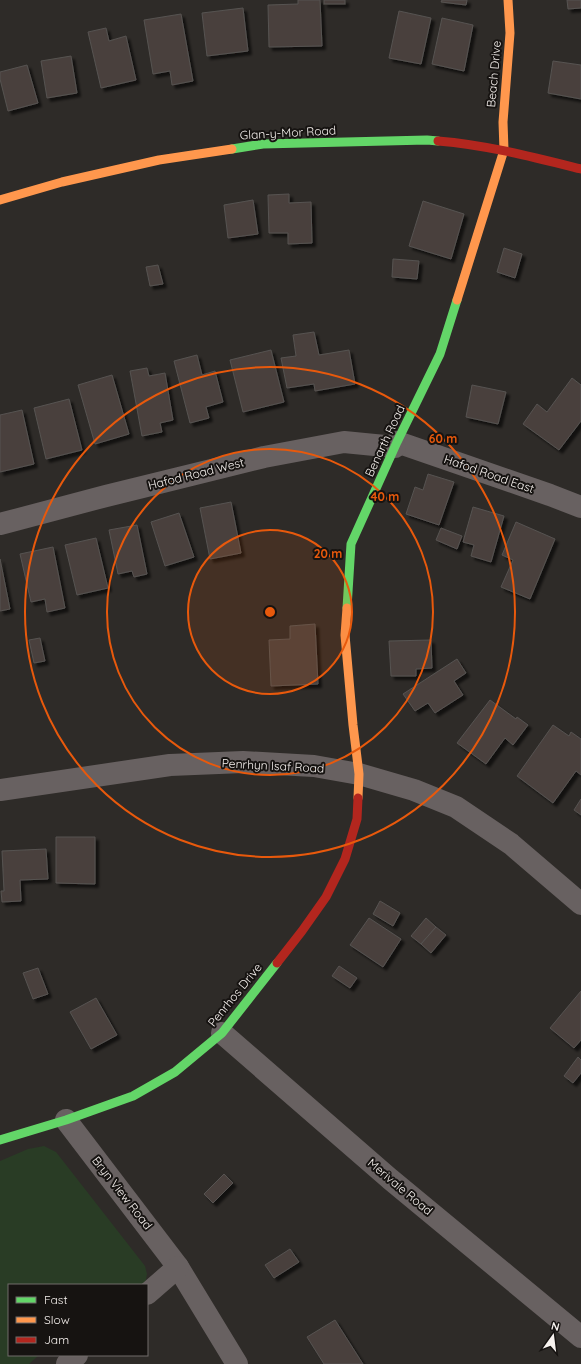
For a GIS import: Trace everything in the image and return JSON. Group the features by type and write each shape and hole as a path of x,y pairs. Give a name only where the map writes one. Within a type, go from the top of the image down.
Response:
{"street":[{"name":"Beach Drive","path":"504,150 503,122 510,33 508,0"},
{"name":"Glan-y-Mor Road","path":"0,200 62,182 159,160 263,144 427,140 461,143 504,150 581,169"},
{"name":"Benarth Road","path":"359,774 345,634 351,544 396,444 440,354 504,150"},
{"name":"Hafod Road West","path":"0,524 256,459 344,442 396,444"},
{"name":"Hafod Road East","path":"396,444 550,495 581,507"},
{"name":"Penrhyn Isaf Road","path":"0,790 170,765 243,762 314,766 359,774 414,790 456,807 511,844 581,904"},
{"name":"Penrhos Drive","path":"0,1140 66,1120 133,1096 175,1072 222,1033 302,931 326,897 345,859 357,819 359,774"},
{"name":"Merivale Road","path":"222,1033 390,1179 581,1337"},
{"name":"Bryn View Road","path":"66,1120 178,1267 237,1364"},
{"path":"148,1293 178,1267"},
{"path":"67,1364 76,1356"}],"green space":[{"path":"44,1146 56,1152 145,1266 147,1274 145,1284 8,1284 8,1356 38,1356 29,1364 0,1364 0,1161 28,1149"}],"building":[{"path":"298,0 320,0 322,46 269,47 268,5 298,4"},
{"path":"324,0 345,0 345,4 324,4"},
{"path":"442,0 467,0 466,5 441,2"},
{"path":"567,0 581,0 581,8 568,9"},
{"path":"243,8 248,51 207,56 202,13"},
{"path":"399,11 431,18 421,64 389,58"},
{"path":"181,14 193,81 172,85 170,71 153,74 144,20"},
{"path":"442,18 473,25 464,71 432,64"},
{"path":"106,28 109,41 126,36 136,80 101,88 88,32"},
{"path":"71,56 77,93 47,98 41,61"},
{"path":"553,61 581,65 581,99 548,93"},
{"path":"27,65 38,103 8,111 0,79 0,72"},
{"path":"289,194 289,203 311,202 312,243 288,244 288,233 269,233 268,195"},
{"path":"253,200 258,234 228,238 224,205"},
{"path":"423,201 464,214 451,259 409,246"},
{"path":"504,248 522,254 515,278 497,272"},
{"path":"393,259 419,261 417,279 392,277"},
{"path":"158,265 163,284 150,286 146,267"},
{"path":"314,332 319,355 349,350 355,384 315,391 314,384 287,388 281,358 296,356 293,335"},
{"path":"271,350 284,402 243,412 230,360"},
{"path":"197,355 202,375 215,371 223,402 206,407 209,418 190,423 174,361"},
{"path":"147,368 149,376 165,373 173,420 160,423 162,432 142,436 130,371"},
{"path":"112,375 129,434 95,444 78,385"},
{"path":"572,378 581,385 581,421 559,450 523,424 537,404 547,412"},
{"path":"472,385 506,392 498,424 466,417"},
{"path":"69,399 82,450 46,459 34,408"},
{"path":"22,410 34,464 0,472 0,415"},
{"path":"428,474 454,482 439,525 406,514 415,487 423,490"},
{"path":"231,502 241,553 210,559 200,508"},
{"path":"473,507 504,516 491,562 471,556 474,545 463,542"},
{"path":"179,513 194,557 165,566 151,522"},
{"path":"516,522 555,539 530,599 501,587 513,560 502,555"},
{"path":"137,525 147,574 134,577 132,571 118,574 109,530"},
{"path":"441,528 462,536 457,549 436,540"},
{"path":"96,538 108,588 77,595 65,545"},
{"path":"53,547 65,608 47,612 45,599 31,602 20,554"},
{"path":"0,559 10,609 0,611"},
{"path":"315,624 318,684 271,686 269,640 290,639 290,626"},
{"path":"40,638 45,661 34,663 29,640"},
{"path":"431,640 432,668 416,669 416,676 391,676 389,641"},
{"path":"457,659 466,673 454,681 463,695 435,713 428,703 415,711 403,694"},
{"path":"490,700 516,719 517,717 528,725 513,745 505,738 486,764 457,743"},
{"path":"553,725 569,736 571,732 581,739 581,775 576,771 553,803 517,776"},
{"path":"581,799 581,815 574,810"},
{"path":"56,837 95,837 95,884 56,883"},
{"path":"46,849 48,879 20,880 21,901 2,902 1,891 4,891 2,851"},
{"path":"380,901 400,913 393,926 373,914"},
{"path":"369,918 401,939 383,967 350,945"},
{"path":"426,918 436,927 421,944 411,936"},
{"path":"436,927 446,935 431,953 421,944"},
{"path":"339,966 357,978 350,988 332,976"},
{"path":"38,968 48,994 33,999 23,973"},
{"path":"581,991 581,1040 574,1048 550,1028"},
{"path":"96,998 117,1035 91,1049 70,1012"},
{"path":"578,1057 581,1060 581,1073 573,1083 564,1076"},
{"path":"224,1174 233,1183 213,1203 204,1194"},
{"path":"290,1249 299,1262 274,1278 265,1265"},
{"path":"335,1320 363,1364 324,1364 307,1337"}],"traffic: fast":[{"path":"232,149 263,144 438,141"},
{"path":"347,608 351,544 397,442 440,354 457,300"},
{"path":"0,1140 66,1120 133,1096 175,1072 222,1033 277,963"}],"traffic: slow":[{"path":"457,300 504,150 503,122 510,33 508,0"},
{"path":"0,200 62,182 159,160 232,149"},
{"path":"347,608 345,635 359,774 358,798"}],"traffic: jam":[{"path":"438,141 492,148 581,169"},
{"path":"277,963 326,897 345,859 357,819 358,798"}]}
